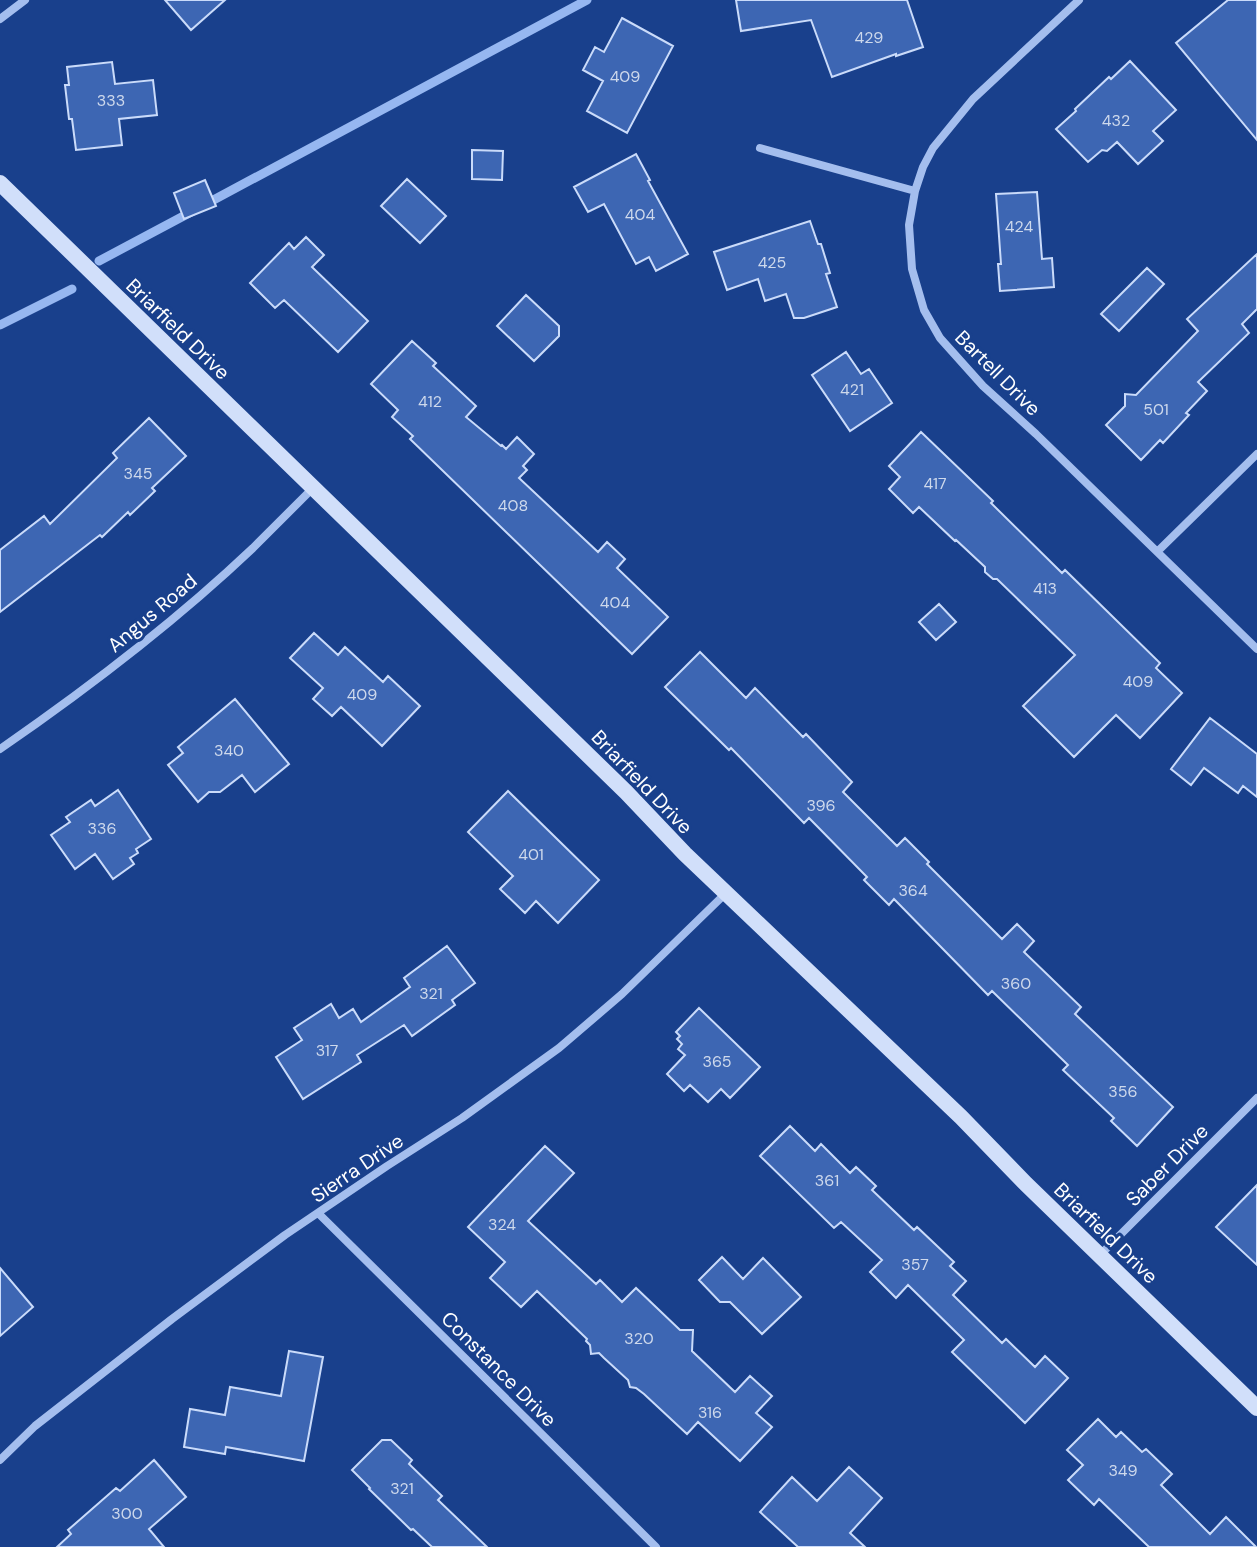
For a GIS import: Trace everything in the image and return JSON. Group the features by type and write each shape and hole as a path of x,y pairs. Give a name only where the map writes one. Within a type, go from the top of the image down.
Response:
{"street":[{"path":"0,19 25,0"},
{"name":"Bartell Drive","path":"1079,0 973,99 933,148 915,191 909,225 912,269 924,310 940,338 983,386 1257,649"},
{"path":"760,148 915,191"},
{"name":"Briarfield Drive","path":"0,183 615,781 725,894 961,1117 1257,1408"},
{"path":"1158,551 1257,454"},
{"name":"Angus Road","path":"0,749 88,686 176,615 252,549 313,488"},
{"name":"Sierra Drive","path":"0,1460 35,1426 172,1319 318,1213 462,1118 559,1048 622,994 725,894"},
{"name":"Saber Drive","path":"1100,1255 1257,1098"},
{"name":"Constance Drive","path":"318,1213 656,1547"}],"building":[{"path":"165,0 225,0 191,30"},
{"path":"736,0 907,0 923,47 832,77 811,20 741,31"},
{"path":"1228,0 1257,0 1257,140 1176,43"},
{"path":"622,18 673,46 627,133 587,111 603,81 583,70 595,47 604,52"},
{"path":"1130,61 1176,110 1153,131 1163,141 1138,164 1117,142 1088,162 1056,129 1109,77 1111,79"},
{"path":"112,62 115,84 153,80 157,115 119,119 122,145 76,150 65,85 69,85 67,67"},
{"path":"472,150 503,151 502,180 472,179"},
{"path":"636,154 688,254 656,271 649,257 636,264 604,204 588,212 574,187"},
{"path":"407,179 446,216 420,243 381,206"},
{"path":"205,180 216,206 184,219 174,193"},
{"path":"1037,192 1042,259 1052,258 1054,287 1000,291 996,194"},
{"path":"810,221 818,244 821,244 830,273 826,274 837,307 804,318 794,318 786,294 765,301 758,279 727,290 714,252"},
{"path":"306,237 324,255 312,267 368,321 338,352 284,300 275,308 250,283 289,243 294,249"},
{"path":"1257,254 1257,309 1242,324 1249,333 1198,382 1207,391 1186,413 1189,415 1163,443 1160,440 1141,460 1106,425 1125,406 1125,394 1136,395 1198,331 1187,319"},
{"path":"1147,268 1164,284 1119,331 1101,314"},
{"path":"526,295 559,326 559,336 534,361 497,326"},
{"path":"412,341 436,363 433,366 476,406 466,417 506,449 517,437 534,454 523,466 527,470 519,478 598,552 607,542 625,559 617,568 668,617 632,654 410,439 413,436 392,417 398,410 371,384"},
{"path":"846,352 861,374 869,369 892,403 850,431 812,375"},
{"path":"149,418 186,456 152,488 155,491 130,515 128,512 102,537 100,535 0,612 0,550 44,516 50,524 117,458 113,453"},
{"path":"921,432 1062,573 1065,570 1160,663 1156,668 1182,693 1140,738 1116,715 1074,757 1023,706 1075,655 997,579 985,572 985,567 956,540 919,507 913,513 889,489 900,477 889,466"},
{"path":"939,604 956,622 936,640 919,622"},
{"path":"314,633 338,655 345,647 383,682 388,676 420,706 382,746 341,707 332,716 313,699 323,688 290,658"},
{"path":"700,652 746,698 755,688 803,737 806,734 852,782 843,792 897,846 905,838 1002,939 1017,924 1034,941 1024,952 1081,1007 1075,1014 1173,1107 1137,1146 1111,1121 1114,1118 1063,1070 1068,1065 992,991 988,995 894,899 889,905 864,880 867,877 809,818 804,823 731,748 729,750 665,687"},
{"path":"235,699 289,764 255,792 242,775 220,792 209,792 198,802 168,765 183,753 178,747"},
{"path":"1210,718 1257,754 1257,797 1243,786 1238,793 1204,768 1191,785 1171,769"},
{"path":"118,790 151,839 136,849 138,853 130,858 134,864 113,879 95,854 75,869 51,835 70,822 66,817 91,800 95,806"},
{"path":"508,791 599,880 558,923 536,901 525,913 500,889 513,876 468,832"},
{"path":"447,946 475,983 452,1000 455,1005 412,1036 404,1025 357,1055 361,1062 303,1099 276,1057 302,1040 294,1028 331,1004 339,1018 353,1009 361,1022 410,987 404,978"},
{"path":"699,1008 760,1067 730,1098 721,1089 708,1102 690,1085 684,1091 667,1074 685,1055 678,1049 682,1044 676,1032"},
{"path":"790,1126 815,1151 821,1144 850,1173 856,1167 876,1186 872,1190 954,1262 950,1266 966,1281 953,1295 1002,1343 1006,1339 1035,1367 1045,1356 1068,1378 1025,1423 952,1352 964,1340 908,1285 896,1298 870,1272 882,1260 841,1222 834,1228 760,1156"},
{"path":"545,1146 574,1173 528,1221 596,1284 600,1280 622,1302 636,1288 680,1330 693,1330 692,1351 735,1392 750,1376 772,1396 756,1413 772,1427 740,1461 698,1422 687,1434 644,1394 630,1387 628,1380 599,1353 591,1354 587,1339 537,1291 521,1307 490,1278 505,1262 468,1227"},
{"path":"1257,1185 1257,1265 1216,1227"},
{"path":"722,1257 743,1279 763,1258 801,1297 762,1334 730,1302 720,1302 699,1280"},
{"path":"0,1268 33,1307 0,1336"},
{"path":"289,1351 323,1357 304,1461 226,1447 225,1454 184,1447 190,1409 225,1415 230,1387 281,1396"},
{"path":"1098,1419 1116,1437 1121,1432 1142,1452 1146,1449 1172,1474 1161,1485 1210,1534 1226,1517 1256,1547 1149,1547 1099,1499 1094,1505 1068,1480 1083,1465 1067,1450"},
{"path":"382,1440 391,1440 412,1460 409,1464 442,1496 438,1500 487,1547 432,1547 369,1489 352,1470"},
{"path":"154,1460 186,1497 149,1529 164,1547 57,1547 71,1534 68,1530 116,1488 120,1491"},
{"path":"849,1467 882,1498 850,1533 865,1547 798,1547 760,1512 792,1477 817,1501"}],"waterway":[{"path":"206,204 587,0"},
{"path":"99,261 193,211"},
{"path":"0,325 72,289"}]}
